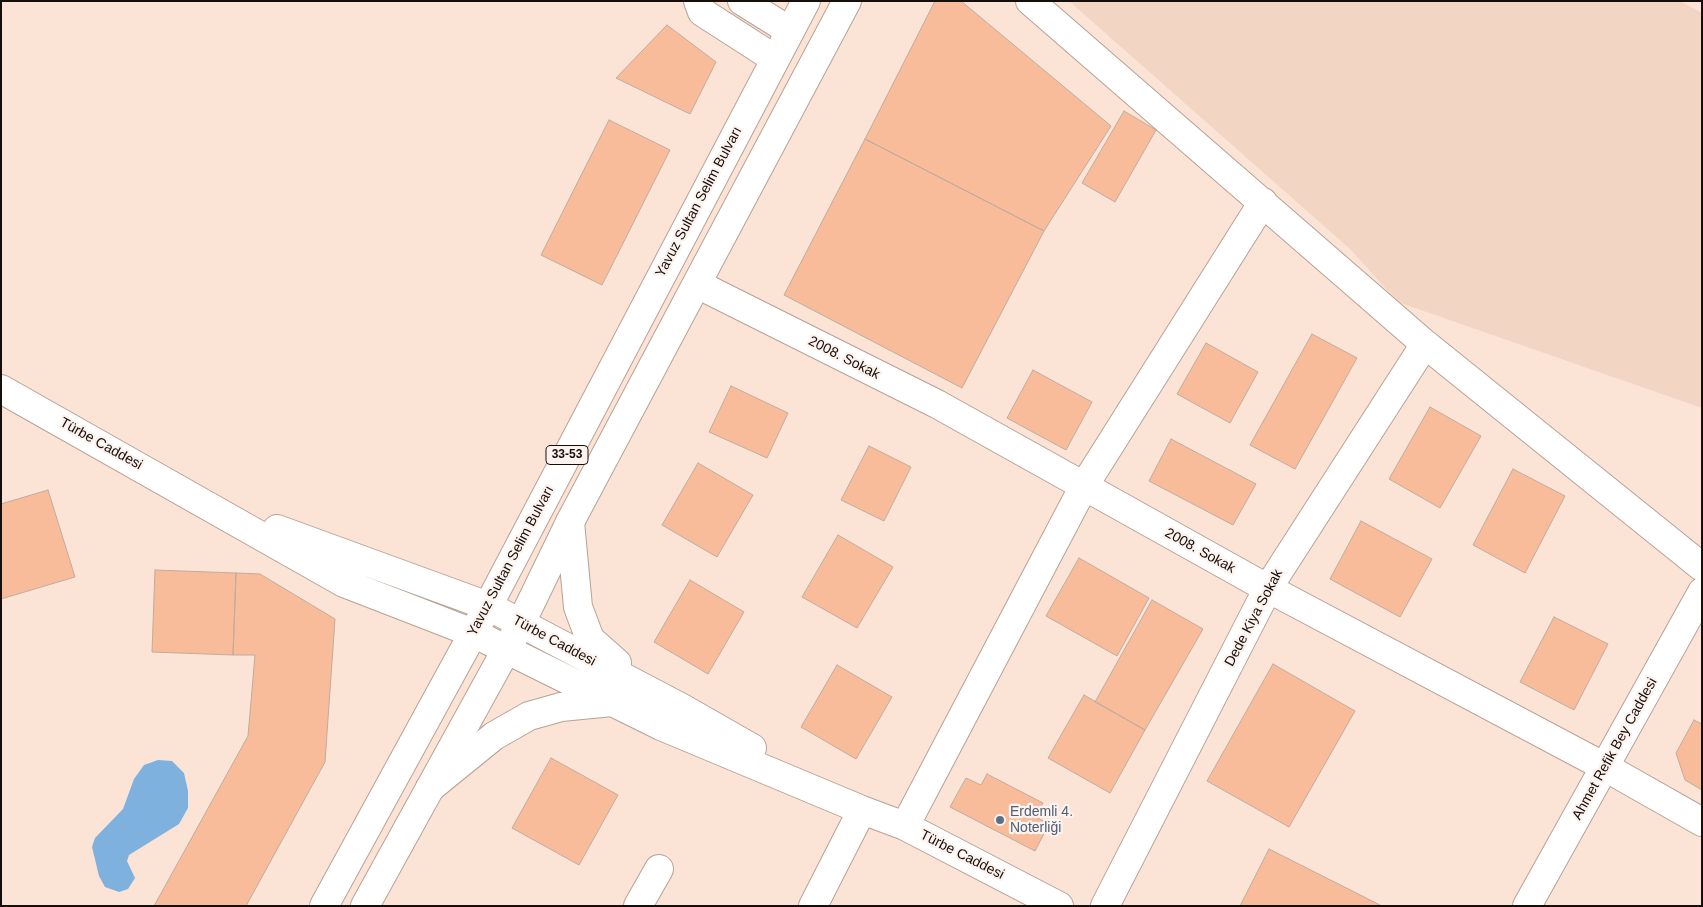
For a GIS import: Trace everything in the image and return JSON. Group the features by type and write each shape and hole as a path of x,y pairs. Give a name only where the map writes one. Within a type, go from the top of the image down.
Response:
{"street":[{"path":"698,1 702,12 775,59"},
{"path":"742,1 790,31"},
{"name":"Yavuz Sultan Selim Bulvarı","path":"324,906 488,606 806,1"},
{"name":"33-53","path":"365,906 504,650 521,623 570,522 847,1"},
{"path":"1030,1 1425,344 1702,567"},
{"path":"905,826 1084,486 1263,202"},
{"name":"2008. Sokak","path":"697,284 937,404 1268,588 1605,767 1702,822"},
{"name":"Dede Kiya Sokak","path":"1106,906 1268,588 1425,344"},
{"name":"Türbe Caddesi","path":"1,389 344,583 473,633 661,726 862,810 905,826 1059,906"},
{"name":"Türbe Caddesi","path":"200,500 488,606 648,691 862,810"},
{"path":"570,522 578,607 590,639 648,691"},
{"name":"Ahmet Refik Bey Caddesi","path":"1527,906 1702,592"},
{"path":"428,788 494,736 529,716 561,707 612,702"},
{"path":"813,906 862,810"},
{"path":"638,906 659,869"}],"shaded area":[{"path":"1069,1 1680,1 1702,13 1702,408 1398,302 1350,249"}],"water":[{"path":"158,760 172,761 184,773 188,791 188,808 179,824 129,855 127,861 135,878 128,889 119,892 105,887 99,876 92,847 95,838 123,809 134,779 144,765"}],"building":[{"path":"935,1 961,1 1111,126 1044,231 865,139"},
{"path":"667,25 716,62 690,114 616,78"},
{"path":"1124,111 1156,130 1115,202 1082,183"},
{"path":"609,120 670,150 602,285 541,255"},
{"path":"865,139 1044,231 962,388 784,295"},
{"path":"1312,334 1357,358 1295,469 1250,445"},
{"path":"1206,343 1258,372 1230,423 1177,394"},
{"path":"1033,370 1092,402 1066,450 1007,418"},
{"path":"731,386 788,413 767,458 709,432"},
{"path":"1430,407 1481,436 1440,508 1389,479"},
{"path":"1171,439 1256,484 1233,525 1149,481"},
{"path":"869,446 911,467 884,521 841,500"},
{"path":"698,463 753,495 717,557 662,525"},
{"path":"1513,469 1565,496 1525,573 1473,545"},
{"path":"48,490 75,577 1,599 1,504"},
{"path":"1361,521 1432,559 1400,617 1330,579"},
{"path":"838,535 893,567 857,628 802,597"},
{"path":"1079,558 1149,598 1117,656 1046,616"},
{"path":"155,570 236,573 233,655 152,652"},
{"path":"236,573 260,574 335,619 325,762 246,906 154,906 248,736 255,655 233,655"},
{"path":"690,580 744,612 708,674 654,642"},
{"path":"1152,600 1203,629 1145,730 1095,702"},
{"path":"1554,617 1608,644 1574,710 1520,682"},
{"path":"1273,664 1355,711 1289,827 1207,781"},
{"path":"837,665 892,697 856,759 801,727"},
{"path":"1084,695 1145,730 1110,793 1048,758"},
{"path":"1694,720 1702,724 1702,790 1685,780 1676,753"},
{"path":"551,758 618,795 579,865 512,828"},
{"path":"987,774 1043,803 1036,817 1049,824 1035,851 950,807 966,778 981,785"},
{"path":"1269,849 1382,906 1240,906"}],"place":[{"name":"Erdemli 4. Noterliği","path":"1000,820"}]}
